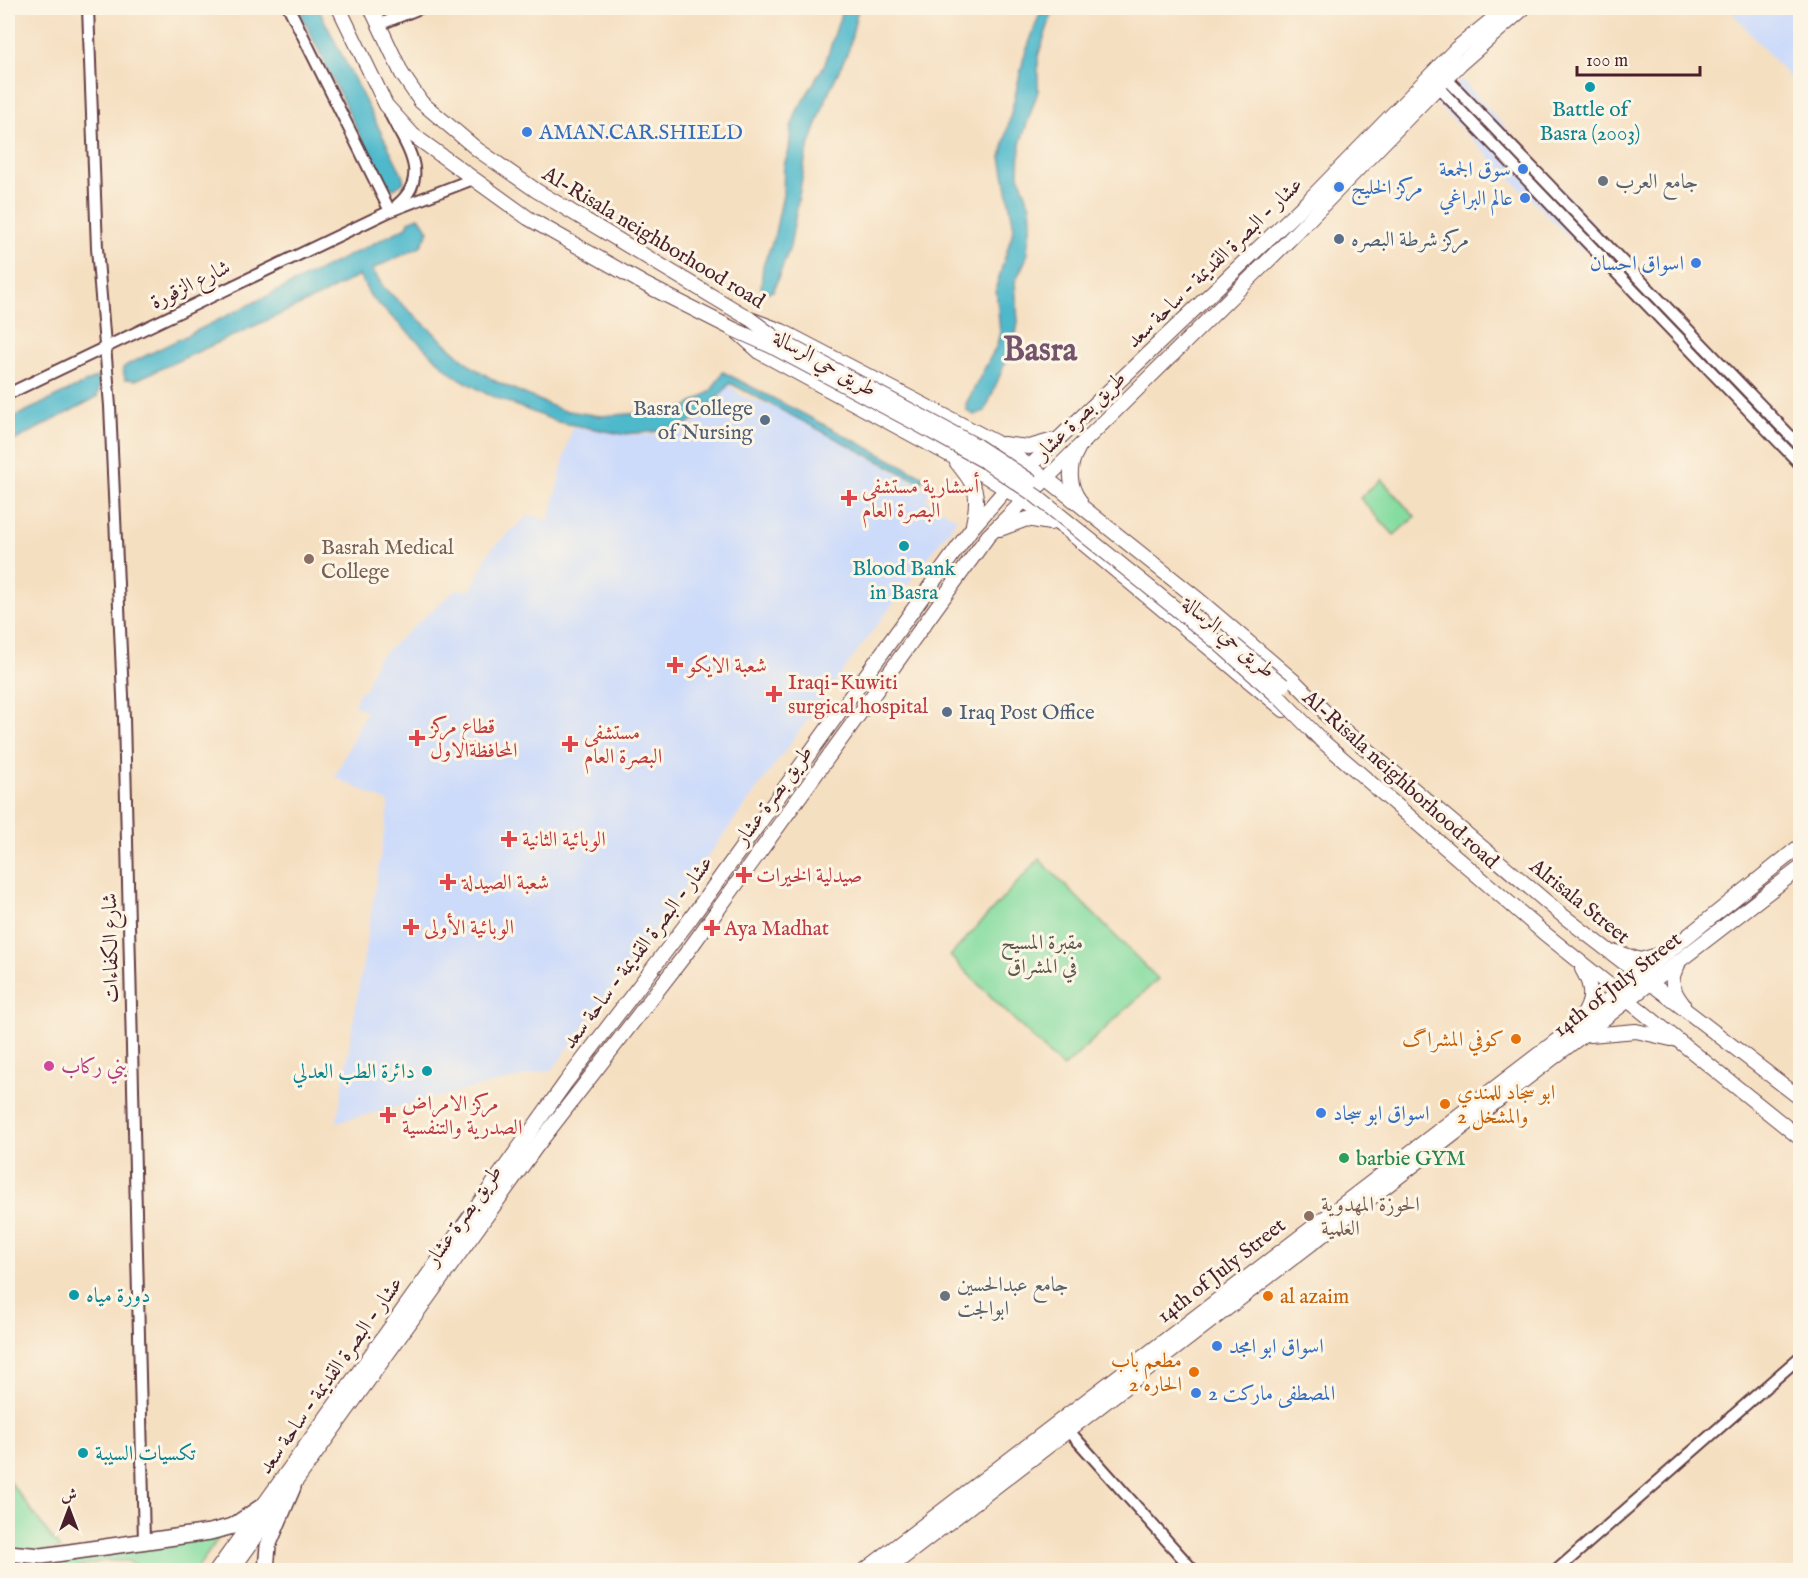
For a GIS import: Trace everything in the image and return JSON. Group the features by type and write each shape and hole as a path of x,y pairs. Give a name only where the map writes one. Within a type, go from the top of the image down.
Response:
{"highway":[{"path":"266,1570 268,1546 293,1487"},
{"path":"8,1553 42,1556 199,1534 234,1526 264,1505"}],"main road":[{"path":"340,10 355,8"},
{"name":"Al-Risala neighborhood road","path":"372,8 402,74 421,102 478,150 537,191 750,319 777,339 977,446 1041,488 1283,685"},
{"name":"عشار - البصرة القديمة - ساحة سعد","path":"217,1570 560,1091 691,918 972,528 1029,466 1311,198 1456,50 1506,8"},
{"name":"طريق بصرة عشار","path":"232,1570 536,1147 688,951 988,536 1082,441 1289,240 1442,82 1524,8"},
{"name":"طريق حي الرسالة","path":"340,10 386,105 413,135 543,227 645,285 735,330 761,353 952,456 1023,500 1066,529 1321,740"},
{"path":"750,319 782,331 995,442 1085,507 1294,681 1333,720"},
{"name":"Al-Risala neighborhood road","path":"735,330 771,346 921,426 986,462 1036,496 1217,642 1281,699 1321,740 1615,992"},
{"path":"995,442 1029,447 1061,437"},
{"path":"1082,441 1073,458 1070,475 1074,492 1085,507"},
{"path":"952,456 975,486 977,494 972,528"},
{"path":"988,536 1013,522 1027,519 1041,520 1066,529"},
{"name":"Alrisala Street","path":"1283,685 1333,720 1562,915 1800,1098"},
{"name":"14th of July Street","path":"887,1570 1069,1431 1581,1030 1615,992 1800,846"},
{"name":"14th of July Street","path":"865,1570 1581,1030 1628,1003 1800,868"},
{"path":"1597,941 1640,960 1650,958 1683,939"},
{"path":"1681,960 1671,977 1672,984 1692,1015"},
{"path":"1578,961 1591,994 1581,1030 1636,1031 1677,1041"},
{"path":"1615,992 1800,1138"}],"street":[{"name":"شارع الكفاءات","path":"88,8 97,248 110,406 124,718 144,1541"},
{"path":"289,8 390,211"},
{"path":"378,25 420,8"},
{"path":"1442,82 1800,446"},
{"path":"1442,82 1800,464"},
{"name":"شارع الزقورة","path":"386,105 413,161 416,174 410,192 390,211"},
{"name":"شارع الزقورة","path":"8,394 390,211 473,179"},
{"path":"1557,1570 1800,1357"},
{"path":"1069,1431 1193,1570"}],"shaded area":[{"path":"1728,8 1800,8 1800,90"},
{"name":"سوق الجمعة","path":"1462,80 1605,237 1582,251 1435,102"},
{"name":"مستشفى البصرة العام","path":"728,384 742,396 789,413 930,491 926,500 957,519 857,652 553,1069 337,1122 389,803 335,777 366,711 354,705 360,690 364,691 377,659 456,589 470,591 490,550 529,515 549,520 572,427 625,435 668,434 696,423 714,408"}],"green space":[{"path":"1381,479 1415,517 1394,535 1360,498"},
{"name":"مقبرة المسيح في المشراق","path":"1039,859 1158,979 1063,1068 950,956"},
{"path":"8,1479 60,1549 29,1552 8,1548"},
{"path":"222,1533 196,1570 147,1570 127,1561 104,1561 66,1570 8,1570 8,1562"}],"water":[{"path":"298,8 318,8 402,174 404,182 394,189 382,181"},
{"path":"843,8 858,8 849,49 827,96 806,155 790,247 773,291 767,292 761,288 763,266 774,238 783,195 784,165 789,151 791,128 797,111 825,64"},
{"path":"1042,8 1054,8 1038,56 1038,91 1020,144 1019,175 1030,206 1031,221 1026,259 1015,282 1018,322 1015,339 985,411 974,415 967,411 966,404 997,345 1000,332 996,287 1014,228 1001,157 1024,57"},
{"path":"419,217 429,231 420,247 372,269 384,288 471,366 495,381 561,410 601,416 671,411 688,406 711,391 723,372 924,477 921,483 730,383 702,417 672,430 622,434 558,422 487,394 452,374 371,297 359,275 322,295 136,380 125,379 123,368 127,365 407,227 409,221"},
{"path":"97,377 101,381 97,397 8,444 8,420"}],"place":[{"name":"Battle of Basra (2003)","path":"1590,87"},
{"name":"AMAN.CAR.SHIELD","path":"527,132"},
{"name":"سوق الجمعة","path":"1523,169"},
{"name":"جامع العرب","path":"1603,181"},
{"name":"مركز الخليج","path":"1339,187"},
{"name":"عالم البراغي","path":"1525,198"},
{"name":"مركز شرطة البصره","path":"1339,239"},
{"name":"اسواق احسان","path":"1696,263"},
{"name":"Basra College of Nursing","path":"765,420"},
{"name":"أسشارية مستشفى البصرة العام","path":"849,498"},
{"name":"Blood Bank in Basra","path":"904,546"},
{"name":"Basrah Medical College","path":"309,559"},
{"name":"شعبة الايكو","path":"675,665"},
{"name":"Iraqi-Kuwiti surgical hospital","path":"774,694"},
{"name":"Iraq Post Office","path":"947,712"},
{"name":"قطاع مركز المحافظةالاول","path":"417,738"},
{"name":"مستشفى البصرة العام","path":"570,744"},
{"name":"الوبائية الثانية","path":"509,839"},
{"name":"صيدلية الخيرات","path":"744,875"},
{"name":"شعبة الصيدلة","path":"448,882"},
{"name":"الوبائية الأولى","path":"411,927"},
{"name":"Aya Madhat","path":"712,928"},
{"name":"كوفي المشراگ","path":"1516,1039"},
{"name":"بني ركاب","path":"49,1066"},
{"name":"دائرة الطب العدلي","path":"427,1071"},
{"name":"ابو سجاد للمندي والمشخل 2","path":"1445,1104"},
{"name":"اسواق ابو سجاد","path":"1321,1113"},
{"name":"مركز الامراض الصدرية والتنفسية","path":"388,1115"},
{"name":"barbie GYM","path":"1344,1158"},
{"name":"الحوزة المهدوية العلمية","path":"1309,1216"},
{"name":"دورة مياه","path":"74,1295"},
{"name":"جامع عبدالحسين ابوالجت","path":"945,1296"},
{"name":"al azaim","path":"1268,1296"},
{"name":"اسواق ابو امجد","path":"1217,1346"},
{"name":"مطعم باب الحاره 2","path":"1194,1372"},
{"name":"المصطفى ماركت 2","path":"1196,1393"},
{"name":"تكسيات السيبة","path":"83,1453"}],"district":[{"name":"Basra","path":"1040,348"}]}
